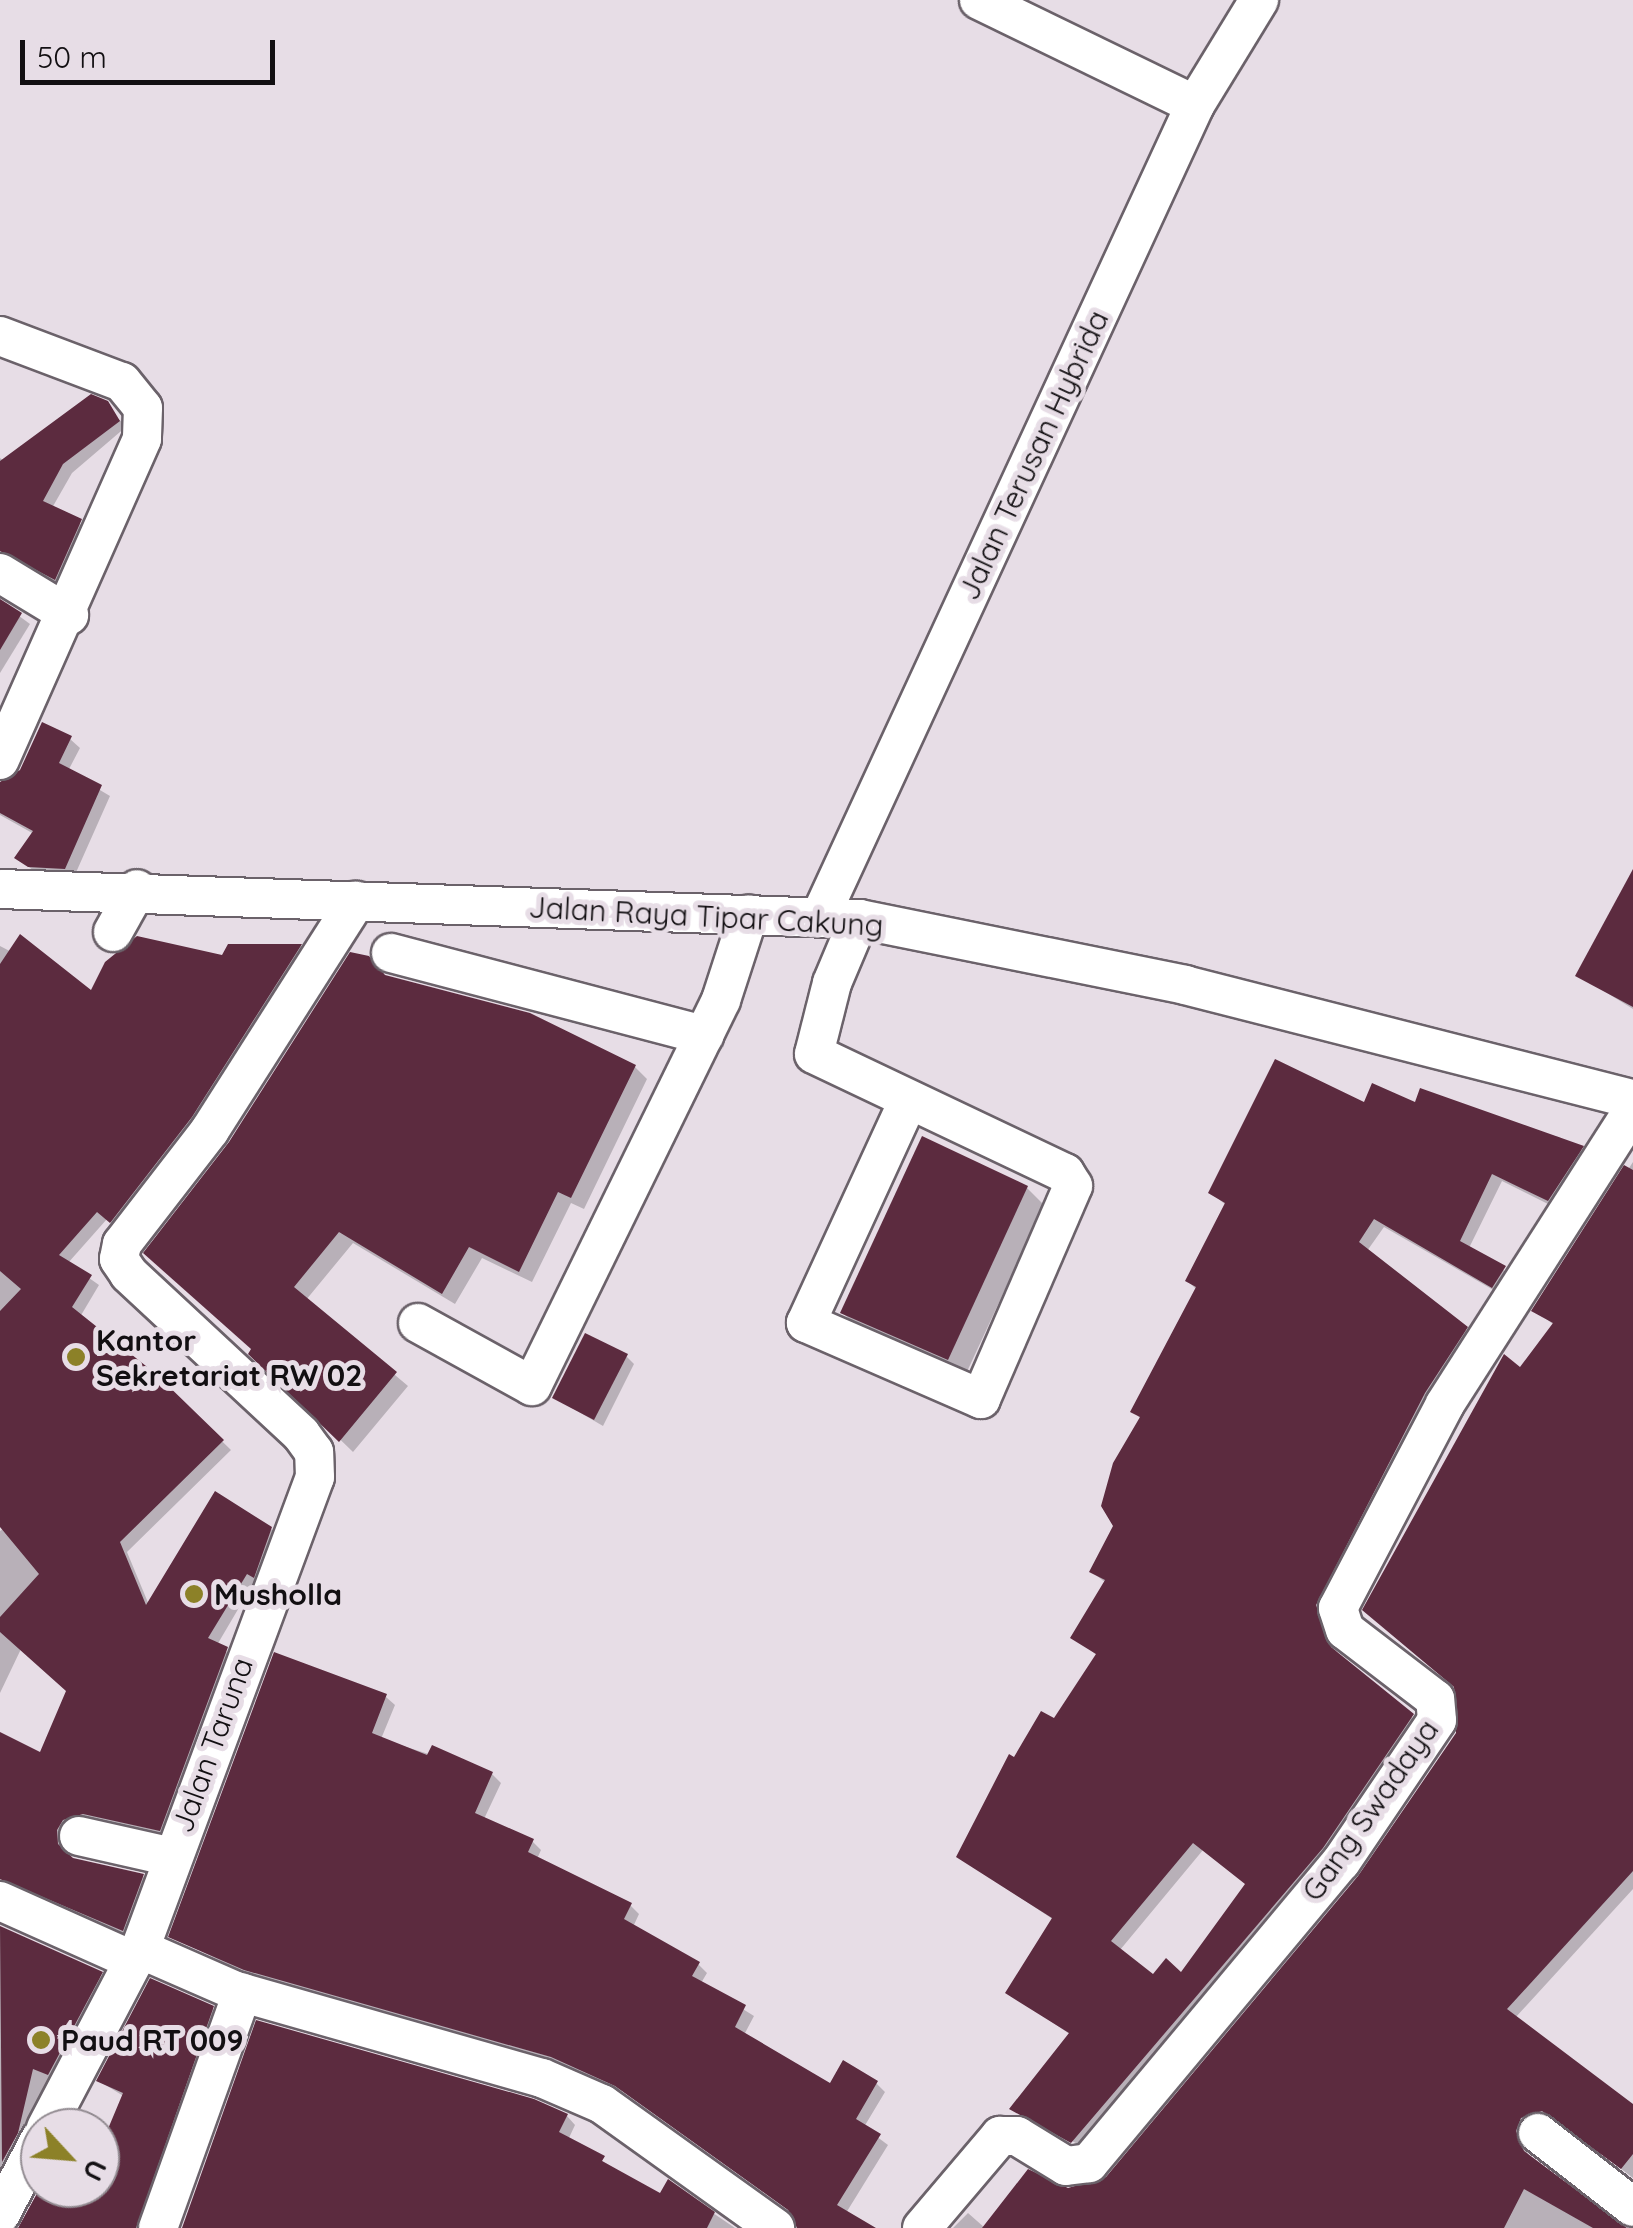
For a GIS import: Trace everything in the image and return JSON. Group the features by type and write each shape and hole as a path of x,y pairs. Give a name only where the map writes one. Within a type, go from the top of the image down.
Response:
{"street":[{"path":"980,0 1195,106"},
{"name":"Jalan Terusan Hybrida","path":"820,917 1195,106 1258,0"},
{"path":"0,336 122,382 143,408 142,439 70,615 0,760"},
{"path":"0,574 70,615"},
{"name":"Jalan Raya Tipar Cakung","path":"0,889 138,889 858,919 1185,985 1633,1098"},
{"path":"114,932 138,889"},
{"name":"Jalan Taruna","path":"57,2108 137,1955 315,1478 314,1452 119,1259 122,1244 210,1130 356,901"},
{"path":"418,1324 532,1386 704,1035 749,914"},
{"path":"858,919 832,983 814,1054 1065,1173 1073,1186 1072,1201 981,1398 806,1323 908,1101"},
{"path":"392,953 704,1035"},
{"name":"Gang Swadaya","path":"922,2228 1000,2136 1017,2136 1066,2166 1089,2163 1341,1862 1437,1720 1435,1699 1346,1630 1338,1608 1445,1404 1633,1110"},
{"path":"78,1836 172,1857"},
{"path":"0,1902 242,1993 542,2078 602,2104 775,2228"},
{"path":"158,2228 242,1993"},
{"path":"1538,2132 1633,2207"},
{"path":"0,2214 20,2176"}],"building":[{"path":"91,394 108,401 120,421 63,464 43,501 82,519 55,580 0,551 0,461"},
{"path":"0,599 22,613 0,650"},
{"path":"42,722 72,736 59,763 102,785 65,869 28,867 14,858 33,831 0,813 0,782 20,770"},
{"path":"1633,869 1633,1007 1575,976"},
{"path":"20,934 91,990 105,962 137,936 222,955 228,944 302,944 192,1117 110,1223 97,1212 59,1255 92,1275 72,1307 156,1374 224,1440 120,1542 146,1605 215,1491 272,1527 254,1578 247,1574 208,1638 228,1647 160,1831 83,1814 63,1820 57,1830 58,1844 73,1858 144,1874 123,1931 0,1879 0,1732 40,1752 66,1691 0,1632 0,1617 39,1574 0,1527 0,1311 21,1289 0,1271 0,964"},
{"path":"350,952 369,956 385,975 530,1013 636,1065 571,1198 558,1192 519,1272 469,1247 442,1294 339,1232 294,1287 397,1372 339,1442 248,1354 251,1349 143,1253 229,1142"},
{"path":"1275,1059 1364,1102 1372,1083 1415,1102 1420,1088 1584,1146 1548,1201 1492,1174 1460,1241 1506,1266 1492,1288 1374,1219 1359,1242 1468,1327 1425,1393 1316,1605 1331,1647 1414,1714 1323,1848 1071,2143 1009,2109 1069,2033 1005,1993 1052,1918 956,1857 1009,1754 1014,1757 1041,1711 1054,1718 1096,1654 1070,1638 1105,1580 1089,1572 1113,1526 1101,1506 1113,1463 1140,1417 1130,1412 1196,1287 1185,1281 1225,1203 1208,1193","holes":["1193,1843 1245,1884 1181,1972 1166,1958 1153,1974 1111,1941"]},
{"path":"922,1136 1028,1186 948,1360 840,1313"},
{"path":"1624,1165 1633,1170 1633,1871 1507,2009 1633,2104 1633,2154 1621,2169 1542,2111 1521,2118 1516,2131 1524,2151 1627,2228 1593,2228 1524,2189 1504,2228 982,2228 1028,2169 1068,2188 1106,2177 1358,1876 1456,1733 1454,1687 1362,1610 1504,1354 1520,1367 1553,1323 1531,1311"},
{"path":"585,1333 628,1354 594,1420 552,1398"},
{"path":"274,1652 387,1694 372,1733 427,1755 432,1745 493,1772 475,1813 534,1839 528,1852 632,1903 624,1919 700,1962 692,1976 746,2005 735,2027 830,2083 843,2060 878,2081 856,2119 881,2134 837,2205 876,2228 797,2228 788,2210 615,2086 551,2057 244,1970 168,1937"},
{"path":"0,1926 103,1972 48,2075 33,2069 24,2108 20,2108 18,2133 2,2162"},
{"path":"150,1978 214,2006 136,2228 18,2228 29,2208 120,2208 120,2108 117,2108 123,2093 96,2081"},
{"path":"256,2020 534,2099 568,2114 559,2132 605,2156 602,2161 660,2193 668,2179 715,2212 707,2228 182,2228"}],"place":[{"name":"Kantor Sekretariat RW 02","path":"76,1357"},
{"name":"Musholla","path":"194,1594"},
{"name":"Paud RT 009","path":"41,2040"}]}
